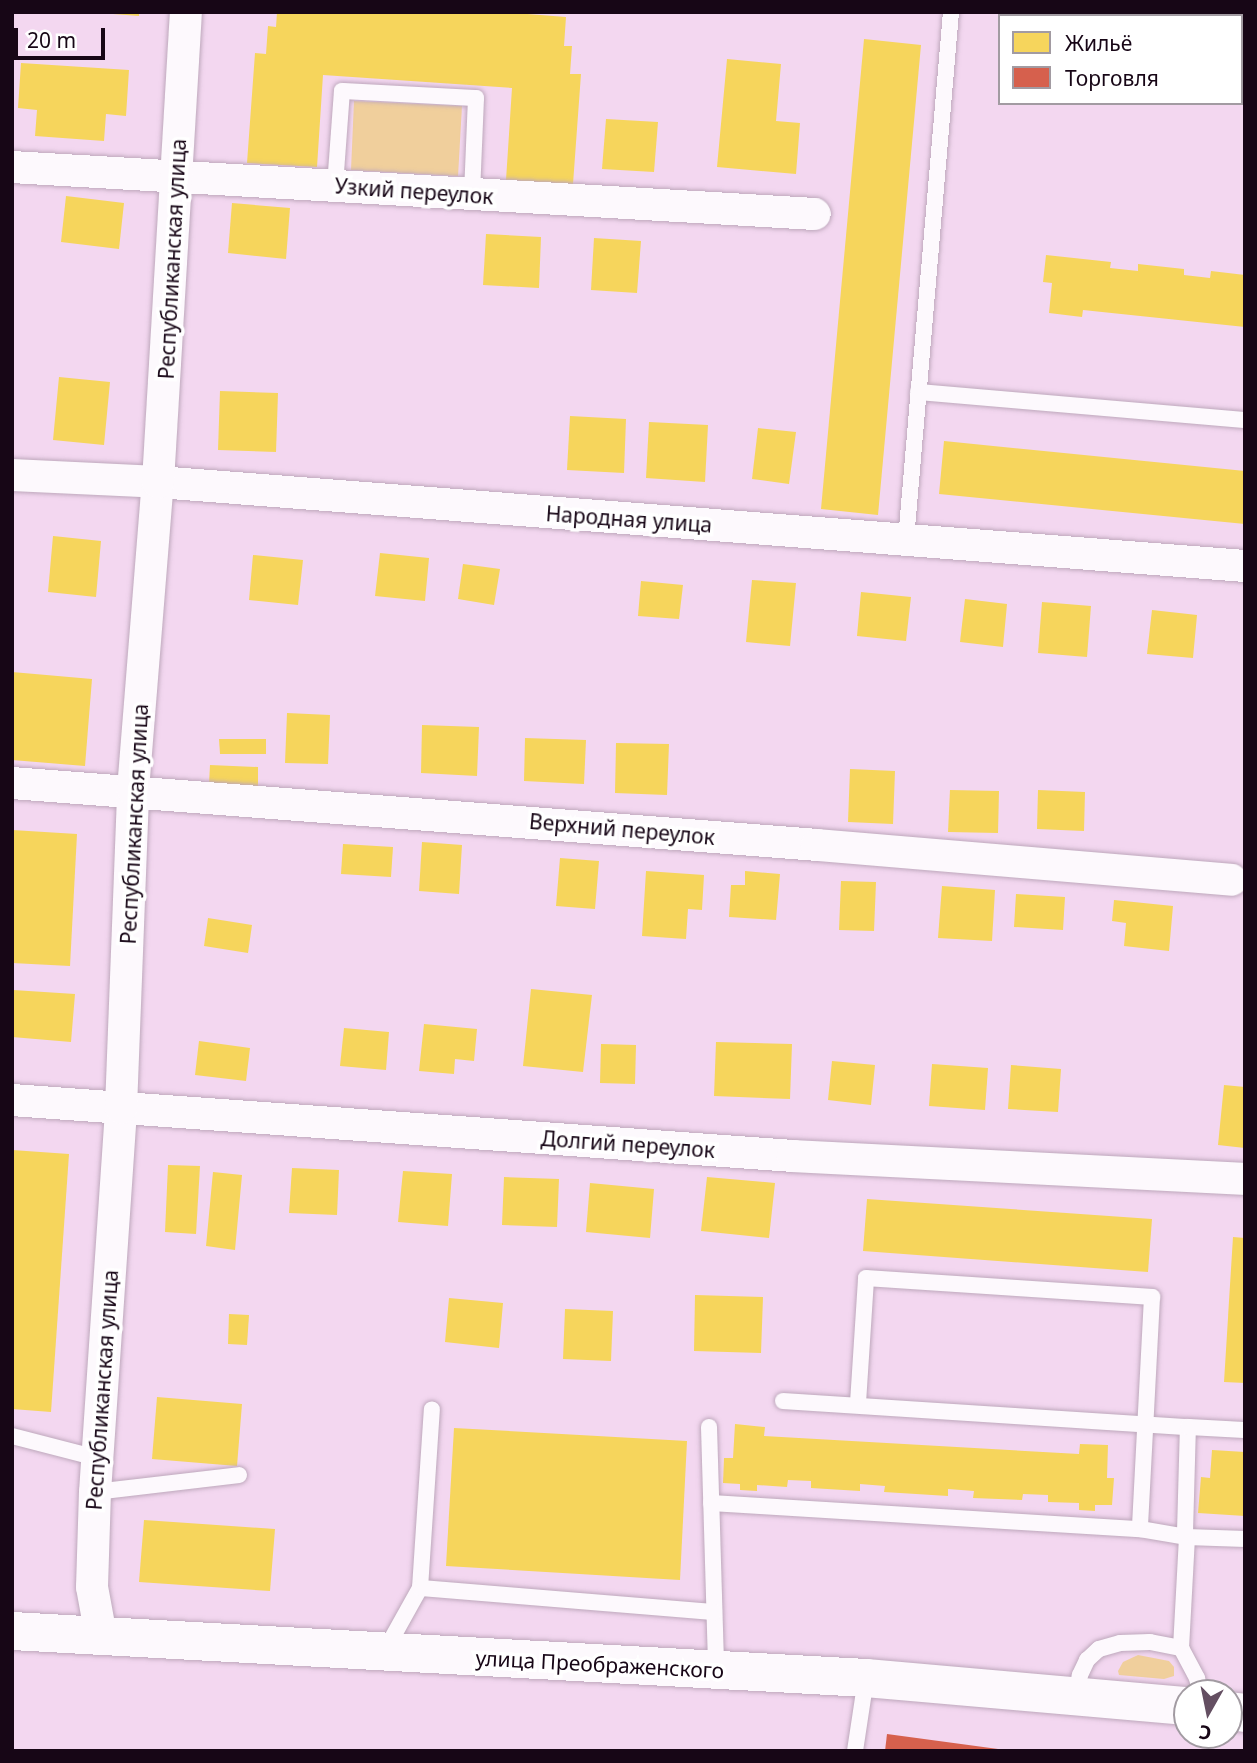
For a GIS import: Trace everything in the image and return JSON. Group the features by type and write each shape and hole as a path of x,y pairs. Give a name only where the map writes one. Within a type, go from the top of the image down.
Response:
{"street":[{"name":"Республиканская улица","path":"100,1636 92,1587 95,1492 121,1108 133,790 158,482 186,12"},
{"name":"Узкий переулок","path":"12,167 815,214"},
{"name":"Народная улица","path":"12,475 158,482 1245,566"},
{"name":"Верхний переулок","path":"12,783 133,790 1232,880"},
{"name":"Долгий переулок","path":"12,1100 793,1156 1245,1179"},
{"name":"улица Преображенского","path":"12,1631 866,1678 1076,1699 1173,1705"}],"lane":[{"path":"906,540 951,12"},
{"path":"335,186 342,91 476,98 472,195"},
{"path":"918,392 1245,419"},
{"path":"858,1403 866,1278 1152,1297 1140,1529"},
{"path":"783,1401 858,1403 1245,1430"},
{"path":"384,1652 420,1588 432,1409"},
{"path":"709,1427 716,1670"},
{"path":"1188,1427 1187,1537 1181,1648 1197,1679"},
{"path":"12,1436 97,1458"},
{"path":"95,1492 239,1475"},
{"path":"711,1503 1140,1529 1187,1537 1245,1539"},
{"path":"420,1588 714,1612"},
{"path":"1076,1699 1080,1675 1087,1660 1099,1648 1120,1643 1150,1642 1181,1648"},
{"path":"855,1751 866,1678"}],"shaded area":[{"path":"354,101 462,106 458,176 351,170"},
{"path":"1138,1655 1169,1661 1174,1667 1174,1676 1164,1679 1119,1675 1118,1671 1123,1662"}],"building: Жильё":[{"path":"139,12 139,16 113,14"},
{"path":"277,12 501,12 566,17 564,46 572,46 570,74 581,74 573,184 506,180 512,88 323,75 317,167 247,163 255,53 266,54 268,26 276,27"},
{"path":"864,39 921,45 878,515 821,509"},
{"path":"727,59 781,64 776,121 800,123 796,174 717,167"},
{"path":"21,63 129,70 126,116 106,114 104,141 35,136 37,110 18,108"},
{"path":"606,119 658,122 654,172 602,169"},
{"path":"66,196 124,203 119,249 61,242"},
{"path":"232,203 290,208 286,259 228,253"},
{"path":"486,234 541,237 539,288 483,285"},
{"path":"594,238 641,241 637,293 591,290"},
{"path":"1046,255 1111,262 1110,268 1138,271 1138,264 1184,269 1184,275 1210,278 1211,271 1245,275 1245,327 1083,310 1082,317 1049,313 1052,283 1043,282"},
{"path":"59,377 110,382 104,445 53,440"},
{"path":"220,391 278,393 276,452 218,450"},
{"path":"570,416 626,419 624,473 567,470"},
{"path":"649,422 708,425 705,482 646,478"},
{"path":"758,428 796,432 789,484 752,479"},
{"path":"944,441 1245,471 1245,524 939,494"},
{"path":"53,536 101,541 96,597 48,592"},
{"path":"380,553 429,558 425,601 375,596"},
{"path":"253,555 303,560 298,605 249,600"},
{"path":"463,564 500,569 494,605 458,599"},
{"path":"752,580 796,583 790,646 746,642"},
{"path":"641,581 683,585 679,619 638,616"},
{"path":"861,592 911,597 906,641 857,636"},
{"path":"965,599 1007,604 1003,647 960,642"},
{"path":"1042,602 1091,606 1087,657 1038,653"},
{"path":"1152,610 1197,615 1193,658 1147,654"},
{"path":"12,672 92,679 85,766 12,760"},
{"path":"287,713 330,715 328,764 285,763"},
{"path":"422,725 479,727 477,776 421,773"},
{"path":"525,738 586,740 584,784 524,781"},
{"path":"219,739 266,739 266,754 220,754"},
{"path":"616,743 669,744 667,795 615,793"},
{"path":"210,765 258,767 258,786 209,784"},
{"path":"850,769 895,771 893,824 848,822"},
{"path":"950,790 999,791 998,833 948,832"},
{"path":"1038,790 1085,792 1084,831 1037,829"},
{"path":"12,830 77,834 70,966 12,963"},
{"path":"422,842 462,845 459,894 419,891"},
{"path":"343,844 393,847 391,877 341,874"},
{"path":"560,858 599,861 595,909 556,906"},
{"path":"646,871 704,875 702,910 688,909 686,939 642,936"},
{"path":"745,871 780,874 776,920 729,917 731,885 745,885"},
{"path":"841,881 876,882 874,931 839,930"},
{"path":"942,886 995,890 992,941 938,938"},
{"path":"1016,894 1065,897 1063,930 1014,927"},
{"path":"1114,900 1173,906 1169,951 1124,946 1126,923 1112,921"},
{"path":"208,918 252,925 248,953 204,946"},
{"path":"531,989 592,995 583,1072 523,1066"},
{"path":"13,990 75,994 71,1042 12,1037"},
{"path":"424,1024 477,1029 474,1061 455,1059 454,1074 419,1071"},
{"path":"344,1028 389,1032 386,1070 340,1066"},
{"path":"199,1041 250,1048 246,1081 195,1075"},
{"path":"716,1042 792,1044 790,1099 714,1096"},
{"path":"601,1044 636,1045 635,1084 600,1083"},
{"path":"832,1061 875,1065 871,1105 828,1100"},
{"path":"932,1064 988,1068 985,1110 929,1106"},
{"path":"1011,1065 1061,1069 1058,1112 1008,1109"},
{"path":"1224,1085 1245,1087 1245,1148 1218,1145"},
{"path":"12,1150 69,1154 51,1412 12,1409"},
{"path":"168,1165 200,1166 196,1234 165,1232"},
{"path":"292,1168 339,1170 337,1215 289,1213"},
{"path":"403,1171 452,1174 448,1226 398,1222"},
{"path":"213,1172 242,1175 235,1250 206,1246"},
{"path":"504,1177 559,1179 557,1227 502,1225"},
{"path":"707,1177 775,1183 769,1238 701,1231"},
{"path":"590,1183 654,1189 650,1238 586,1232"},
{"path":"867,1199 1152,1219 1148,1272 863,1251"},
{"path":"1233,1237 1245,1238 1245,1383 1224,1382"},
{"path":"695,1295 763,1297 761,1353 694,1351"},
{"path":"449,1298 503,1303 499,1348 445,1342"},
{"path":"565,1309 613,1311 611,1361 563,1359"},
{"path":"229,1314 249,1315 247,1345 228,1344"},
{"path":"157,1397 242,1404 237,1466 152,1459"},
{"path":"735,1424 765,1427 764,1436 1079,1454 1080,1444 1108,1445 1107,1478 1114,1478 1112,1505 1095,1505 1095,1511 1079,1510 1079,1503 1048,1502 1048,1495 1023,1494 1022,1500 973,1498 974,1491 948,1489 948,1496 884,1492 885,1486 860,1484 860,1491 811,1488 811,1481 788,1480 787,1487 757,1485 757,1491 740,1490 740,1484 723,1483 724,1458 733,1458"},
{"path":"454,1428 687,1441 680,1580 446,1566"},
{"path":"1212,1450 1245,1452 1245,1516 1198,1513 1201,1477 1210,1478"},
{"path":"144,1520 275,1529 270,1591 139,1582"}],"building: Торговля":[{"path":"887,1734 998,1749 885,1751"}]}
